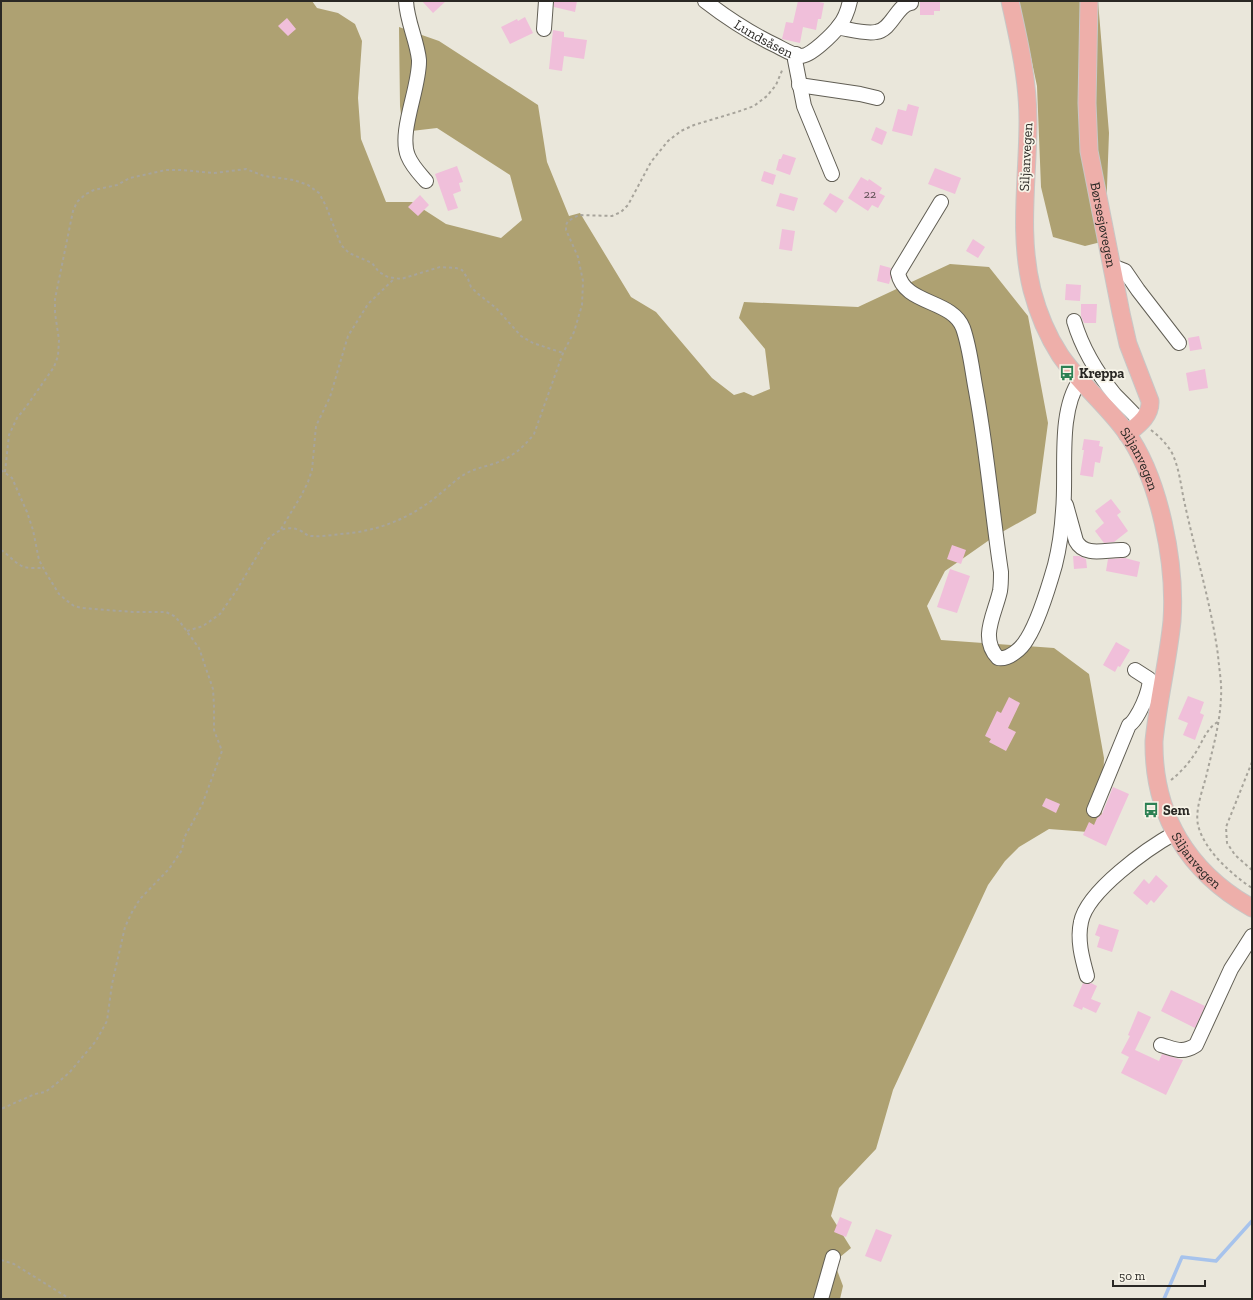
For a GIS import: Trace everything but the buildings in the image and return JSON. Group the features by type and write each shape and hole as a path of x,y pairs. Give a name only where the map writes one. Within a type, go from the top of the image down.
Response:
{"main road":[{"name":"Siljanvegen","path":"1010,1 1026,75 1028,104 1024,224 1025,249 1029,275 1038,311 1060,356 1114,416 1140,456 1153,488 1166,538 1171,572 1172,621 1155,730 1154,755 1157,786 1164,811 1175,833 1190,857 1205,874 1230,894 1252,908"},
{"name":"Børsesjøvegen","path":"1089,1 1086,104 1088,136 1093,170 1128,344 1150,401 1149,411 1141,422 1127,434"}],"street":[{"path":"406,1 408,17 418,51 419,67 406,134 405,147 411,162 426,181"},
{"path":"544,29 546,1"},
{"name":"Lundsåsen","path":"705,1 752,34 802,56 821,44 839,26 847,11 850,1"},
{"path":"839,26 841,28 876,32 888,26 902,8 908,3 911,3"},
{"path":"796,54 795,60 804,106 832,174"},
{"path":"800,86 860,94 877,98"},
{"path":"941,202 898,273 898,277 913,295 948,311 962,327 968,350 983,429 1001,572 1000,590 991,621 988,638 990,648 998,658 1007,657 1015,652 1027,640 1033,628 1055,564 1064,502 1064,450 1069,404 1074,388 1080,380"},
{"path":"1112,266 1126,271 1138,290 1179,342"},
{"path":"1074,321 1083,346 1098,371 1115,394 1141,422"},
{"path":"1064,502 1068,508 1076,541 1079,546 1088,551 1123,550"},
{"path":"1094,810 1129,725 1133,723 1142,707 1150,682 1145,675 1135,670"},
{"path":"1133,723 1141,724 1149,729 1155,730"},
{"path":"1087,976 1081,954 1079,938 1081,921 1084,912 1103,886 1148,850 1175,833"},
{"path":"1161,1045 1182,1051 1190,1049 1196,1045 1232,968 1252,936"},
{"path":"821,1299 833,1257"}],"path":[{"path":"187,630 203,626 220,614 236,591 266,541 272,534 287,528 295,529 312,536 369,531 393,523 415,512 436,498 461,476 470,471 497,463 518,452 534,434 563,353 574,332 582,305 583,281 578,257 566,230 568,221 579,215 612,216 621,212 628,205 651,162 668,141 680,131 694,125 754,106 767,96 776,85 783,68 796,54"},
{"path":"5,472 9,435 14,424 54,367 58,356 59,340 55,313 55,299 73,212 77,202 90,192 117,185 130,178 166,170 181,170 214,174 246,169 264,176 294,180 308,185 319,193 326,206 341,245 350,253 372,263 379,272 388,277 400,280 440,267 462,270 471,287 477,294 496,308 520,336 533,343 563,353"},
{"path":"280,530 308,482 312,470 316,426 330,397 348,336 368,304 395,278"},
{"path":"1,470 12,478 33,530 39,560 60,594 74,606 82,608 108,611 166,612 174,616 187,630 199,648 213,689 214,730 222,751 202,805 187,832 182,850 176,860 140,899 125,927 112,984 107,1021 96,1041 69,1073 51,1088 45,1092 35,1094 1,1109"},
{"path":"1,550 20,565 26,567 43,568"},
{"path":"1157,786 1170,781 1177,776 1195,754 1210,730 1219,721"},
{"path":"1252,762 1226,828 1227,843 1235,855 1252,870"},
{"path":"1,1260 14,1264 70,1299"}],"shaded area":[{"path":"1,1 312,1 317,8 338,13 355,24 362,41 358,98 361,139 386,202 412,202 446,224 501,238 522,220 510,175 437,128 403,132 400,106 399,27 439,41 538,105 547,162 569,216 580,213 631,297 656,312 712,378 734,395 744,392 753,396 770,389 765,349 739,318 744,302 858,307 950,264 989,267 1028,316 1048,423 1036,513 995,536 945,571 927,606 941,640 1054,648 1089,674 1104,758 1101,833 1049,829 1019,847 1005,861 988,885 893,1090 876,1149 839,1188 831,1216 851,1248 834,1262 843,1286 840,1299 1,1299"},
{"path":"1019,1 1098,1 1109,133 1105,241 1085,246 1053,237 1041,187 1037,86"}],"waterway":[{"path":"1164,1299 1182,1257 1216,1261 1252,1221"}],"place":[{"name":"Kreppa","path":"1067,373"},
{"name":"Sem","path":"1151,810"}]}
